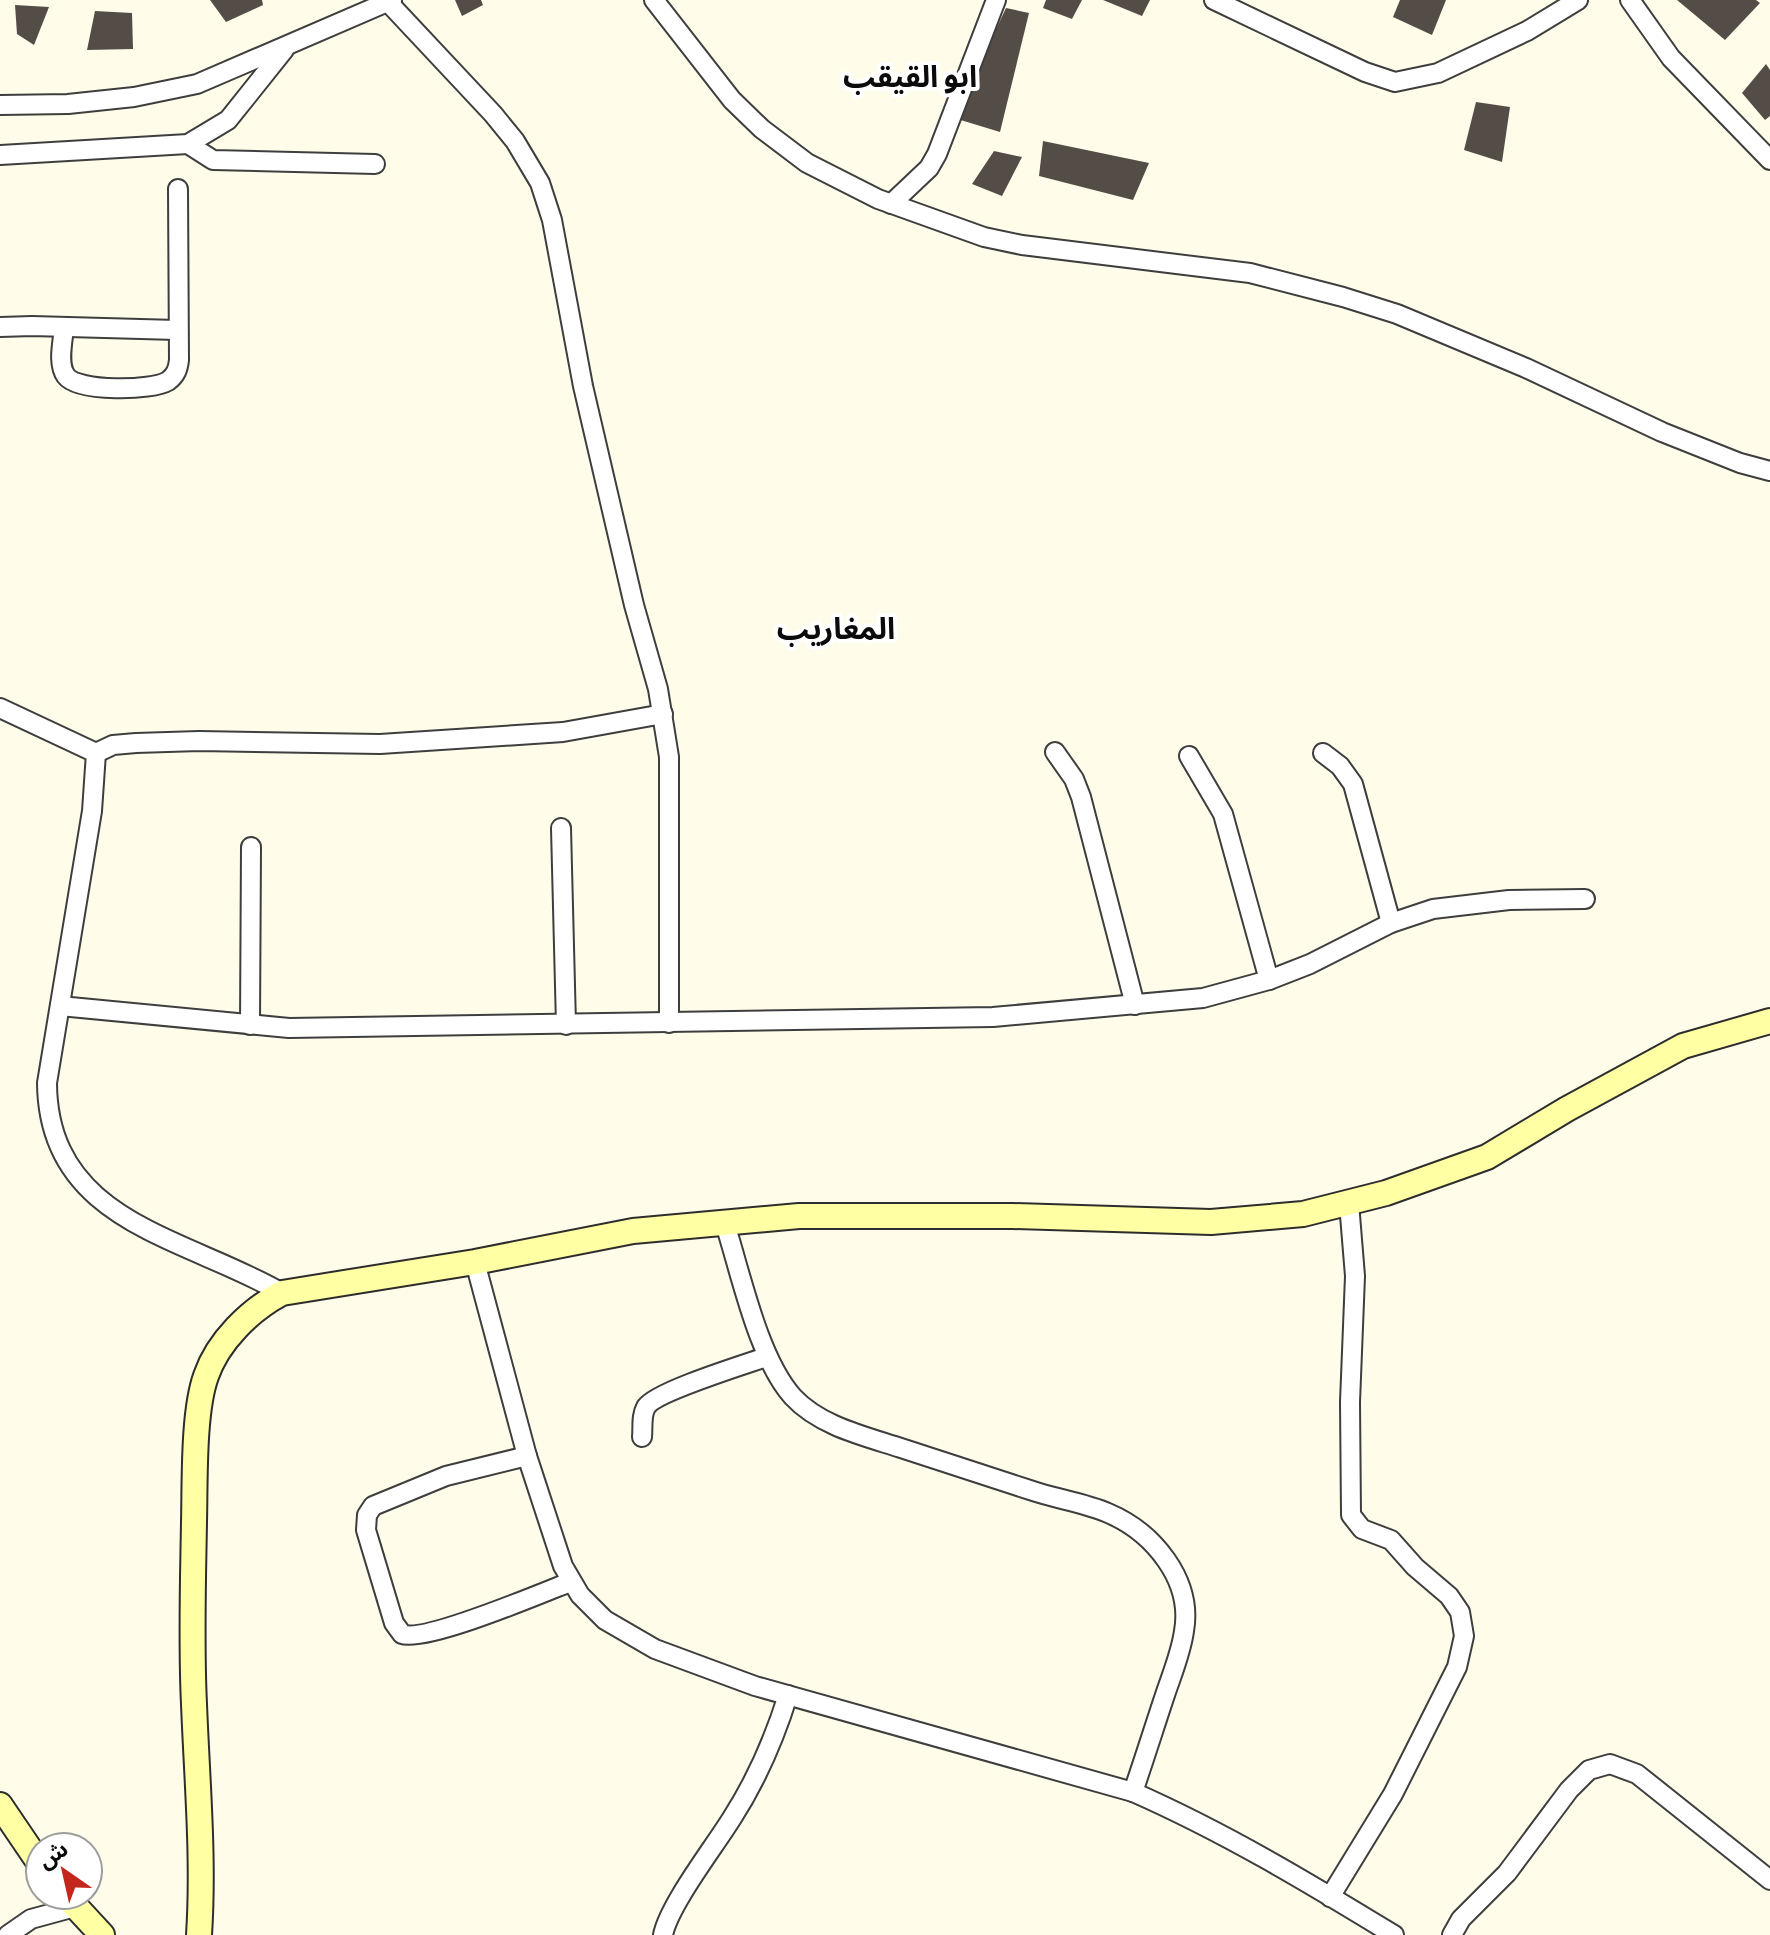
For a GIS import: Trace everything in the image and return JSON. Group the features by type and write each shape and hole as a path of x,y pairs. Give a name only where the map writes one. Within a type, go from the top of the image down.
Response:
{"street":[{"path":"654,0 732,100 762,129 807,163 891,204 997,240 1250,273 1343,297 1397,314 1526,368 1662,432 1740,463 1770,471"},
{"path":"891,204 929,168 937,154 996,0"},
{"path":"1214,0 1365,72 1395,82 1438,73 1527,31 1578,0"},
{"path":"1630,0 1671,58 1770,160"},
{"path":"0,105 68,104 134,97 197,84 390,1 515,141 540,183 552,220 583,386 663,714 669,757 669,1023"},
{"path":"0,155 188,144 228,120 287,47"},
{"path":"188,144 213,160 375,164"},
{"path":"64,327 61,363 66,377 84,385 149,388 171,379 178,371 178,189"},
{"path":"0,327 177,330"},
{"path":"0,708 96,753"},
{"path":"96,753 113,745 168,742 380,744 563,732 663,714"},
{"path":"1055,752 1074,779 1081,797 1135,1005"},
{"path":"96,753 92,811 47,1083 47,1105 53,1133 78,1179 114,1212 282,1293"},
{"path":"1323,753 1340,766 1353,784 1391,923"},
{"path":"1189,756 1223,814 1269,980"},
{"path":"561,828 566,1025"},
{"path":"250,1025 251,847"},
{"path":"60,1006 289,1028 993,1017 1203,998 1269,980 1310,964 1391,923 1433,909 1477,902 1585,899"},
{"path":"199,1935 200,1823 192,1594 201,1393 210,1366 231,1335 257,1308 282,1293 475,1262 633,1231 799,1216 1013,1216 1211,1222 1274,1218 1349,1203 1441,1175 1487,1157 1683,1046 1770,1021"},
{"path":"1330,1897 1393,1794 1457,1667 1464,1636 1460,1612 1449,1596 1415,1567 1391,1540 1362,1529 1351,1515 1350,1402 1355,1276 1349,1203"},
{"path":"725,1224 766,1357 778,1378 808,1411 830,1423 1063,1501 1106,1512 1127,1522 1163,1555 1175,1572 1184,1605 1185,1629 1133,1792"},
{"path":"475,1262 527,1456 570,1582 605,1620 655,1649 788,1695 1133,1792 1242,1844 1394,1935"},
{"path":"642,1437 643,1416 650,1402 766,1357"},
{"path":"527,1456 446,1476 373,1506 368,1512 366,1530 394,1623 402,1634 414,1636 570,1582"},
{"path":"663,1935 674,1909 753,1784 770,1749 788,1695"},
{"path":"1452,1935 1461,1919 1507,1873 1569,1790 1589,1770 1610,1764 1637,1774 1770,1880"},
{"path":"0,1805 24,1840"},
{"path":"8,1935 48,1911"},
{"path":"79,1911 102,1935"}],"building":[{"path":"210,0 262,0 263,5 226,22"},
{"path":"455,0 481,0 483,5 462,16"},
{"path":"1046,0 1082,0 1072,19 1043,8"},
{"path":"1103,0 1150,0 1142,16"},
{"path":"1400,0 1446,0 1432,35 1393,17"},
{"path":"1677,0 1756,0 1760,3 1725,40"},
{"path":"15,5 49,7 34,45 17,34"},
{"path":"1006,8 1029,13 1000,132 954,118"},
{"path":"95,11 132,13 133,49 87,50"},
{"path":"1766,64 1770,70 1770,116 1765,120 1742,93"},
{"path":"1476,102 1510,107 1502,162 1464,150"},
{"path":"1043,141 1149,163 1133,200 1039,176"},
{"path":"994,151 1022,157 1002,196 972,184"}],"district":[{"name":"ابو القيقب","path":"910,77"},
{"name":"المغاريب","path":"836,629"}]}
